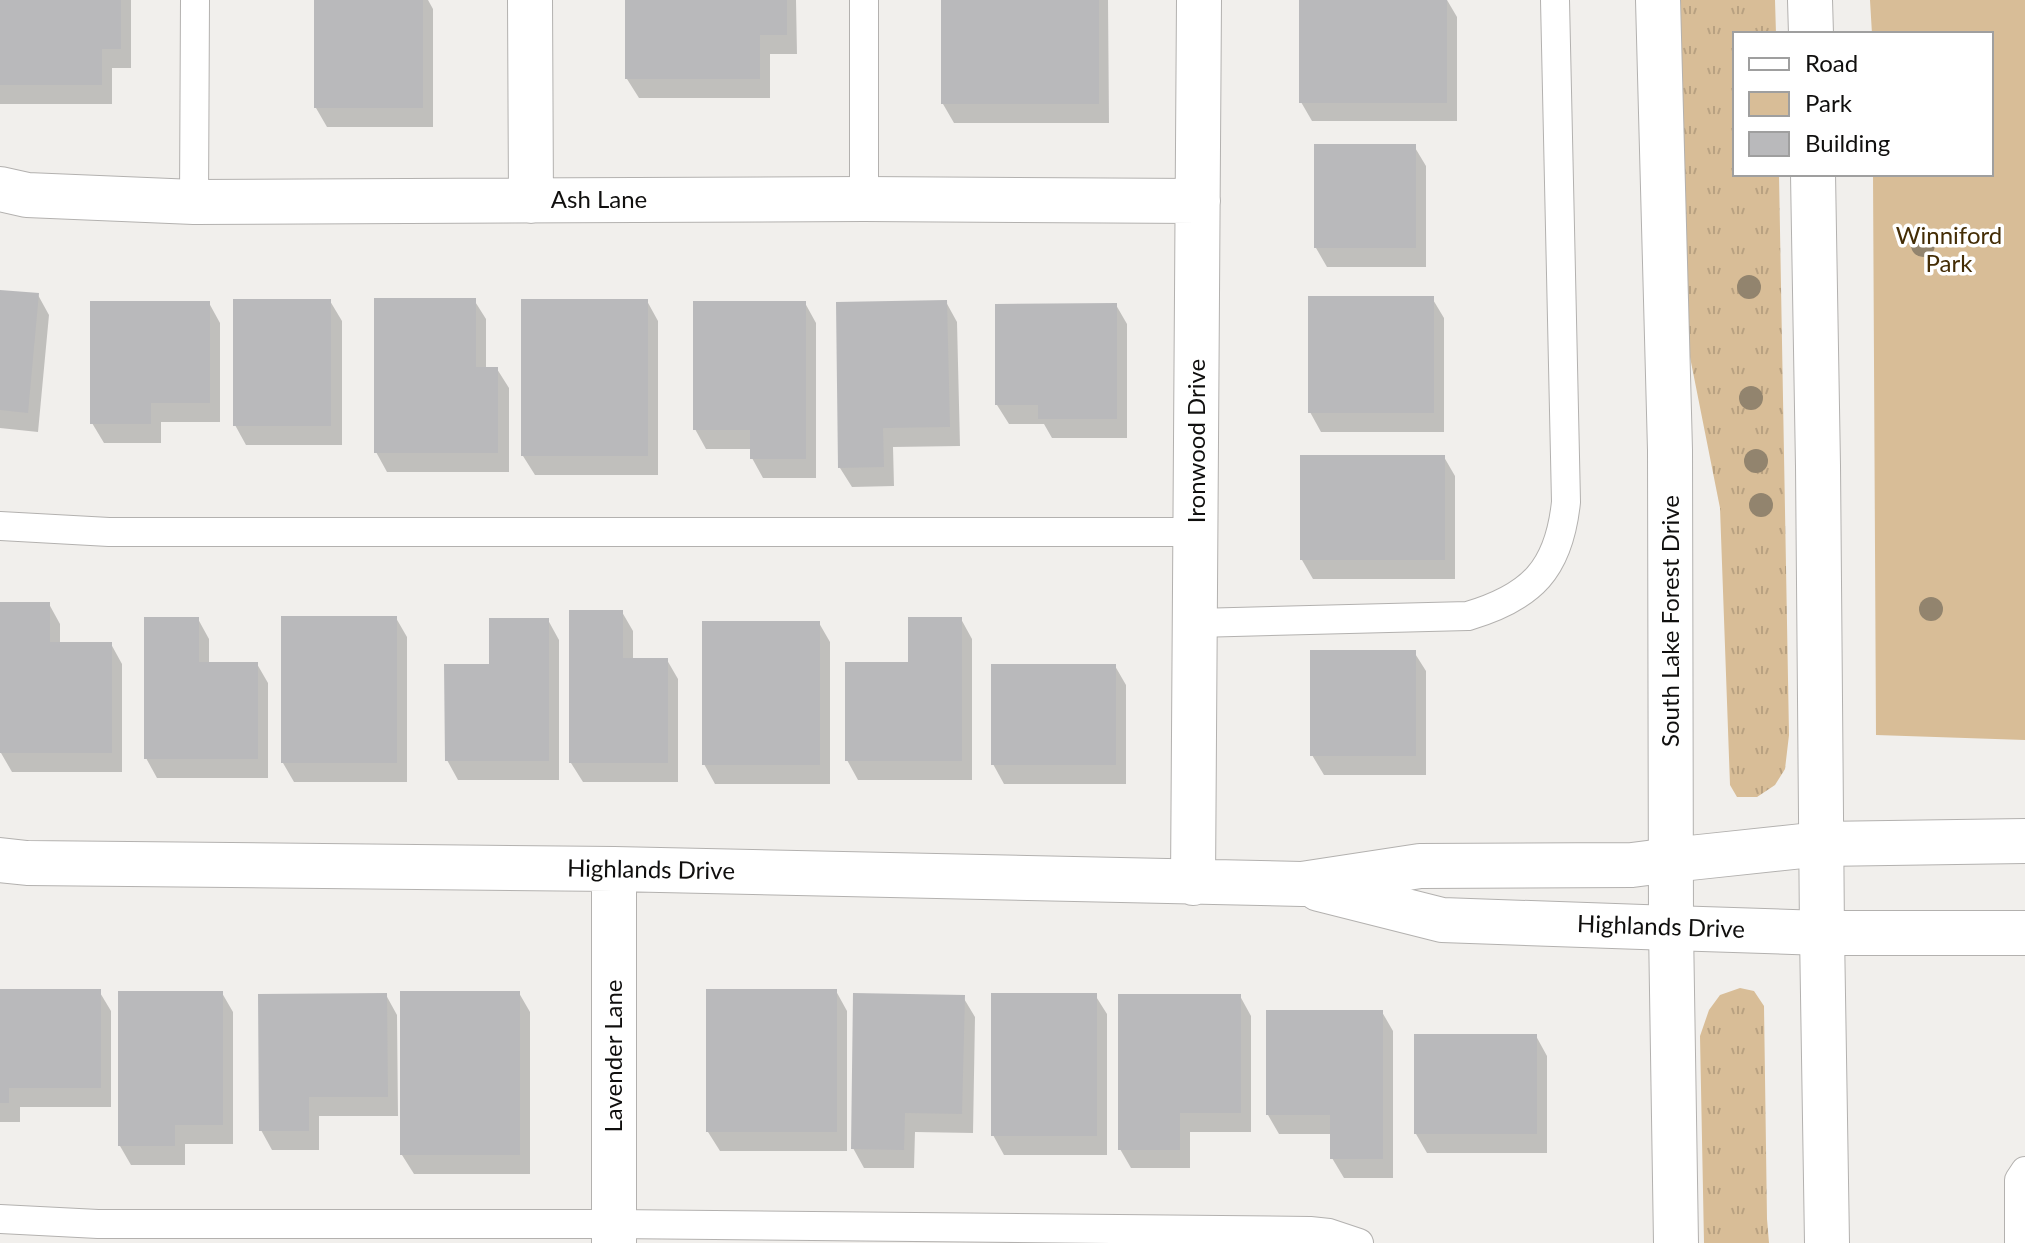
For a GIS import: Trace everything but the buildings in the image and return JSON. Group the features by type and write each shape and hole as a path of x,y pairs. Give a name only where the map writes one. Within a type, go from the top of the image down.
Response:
{"street":[{"path":"530,0 531,201"},
{"name":"Ironwood Drive","path":"1193,883 1199,0"},
{"name":"South Lake Forest Drive","path":"1658,0 1670,450 1671,928 1676,1243"},
{"path":"1810,0 1811,32"},
{"path":"1813,176 1827,1243"},
{"name":"Ash Lane","path":"0,189 27,195 194,202 1198,201"},
{"name":"Highlands Drive","path":"0,860 27,863 614,869 1302,884 1420,866 1632,865 1821,844 2025,841"},
{"name":"Lavender Lane","path":"614,869 614,1233"},
{"name":"Highlands Drive","path":"1302,884 1442,920 1822,933 2025,933"}],"lane":[{"path":"194,202 195,0"},
{"path":"864,0 864,199"},
{"path":"1196,623 1468,616 1517,596 1536,581 1556,551 1563,530 1566,502 1555,0"},
{"path":"0,526 109,532 1196,532"},
{"path":"2019,1243 2019,1180 2025,1171"},
{"path":"0,1219 98,1224 614,1233 1310,1231 1329,1233 1359,1243"}],"green space":[{"path":"1680,0 1775,0 1776,32 1733,32 1733,176 1779,176 1789,735 1785,769 1775,785 1757,797 1737,797 1730,785 1720,508 1690,357"},
{"name":"Winniford Park","path":"1870,0 2025,0 2025,740 1876,735 1873,176 1993,176 1993,32 1872,32"},
{"path":"1740,988 1754,991 1764,1006 1769,1243 1704,1243 1700,1036 1709,1010 1720,995"}]}
